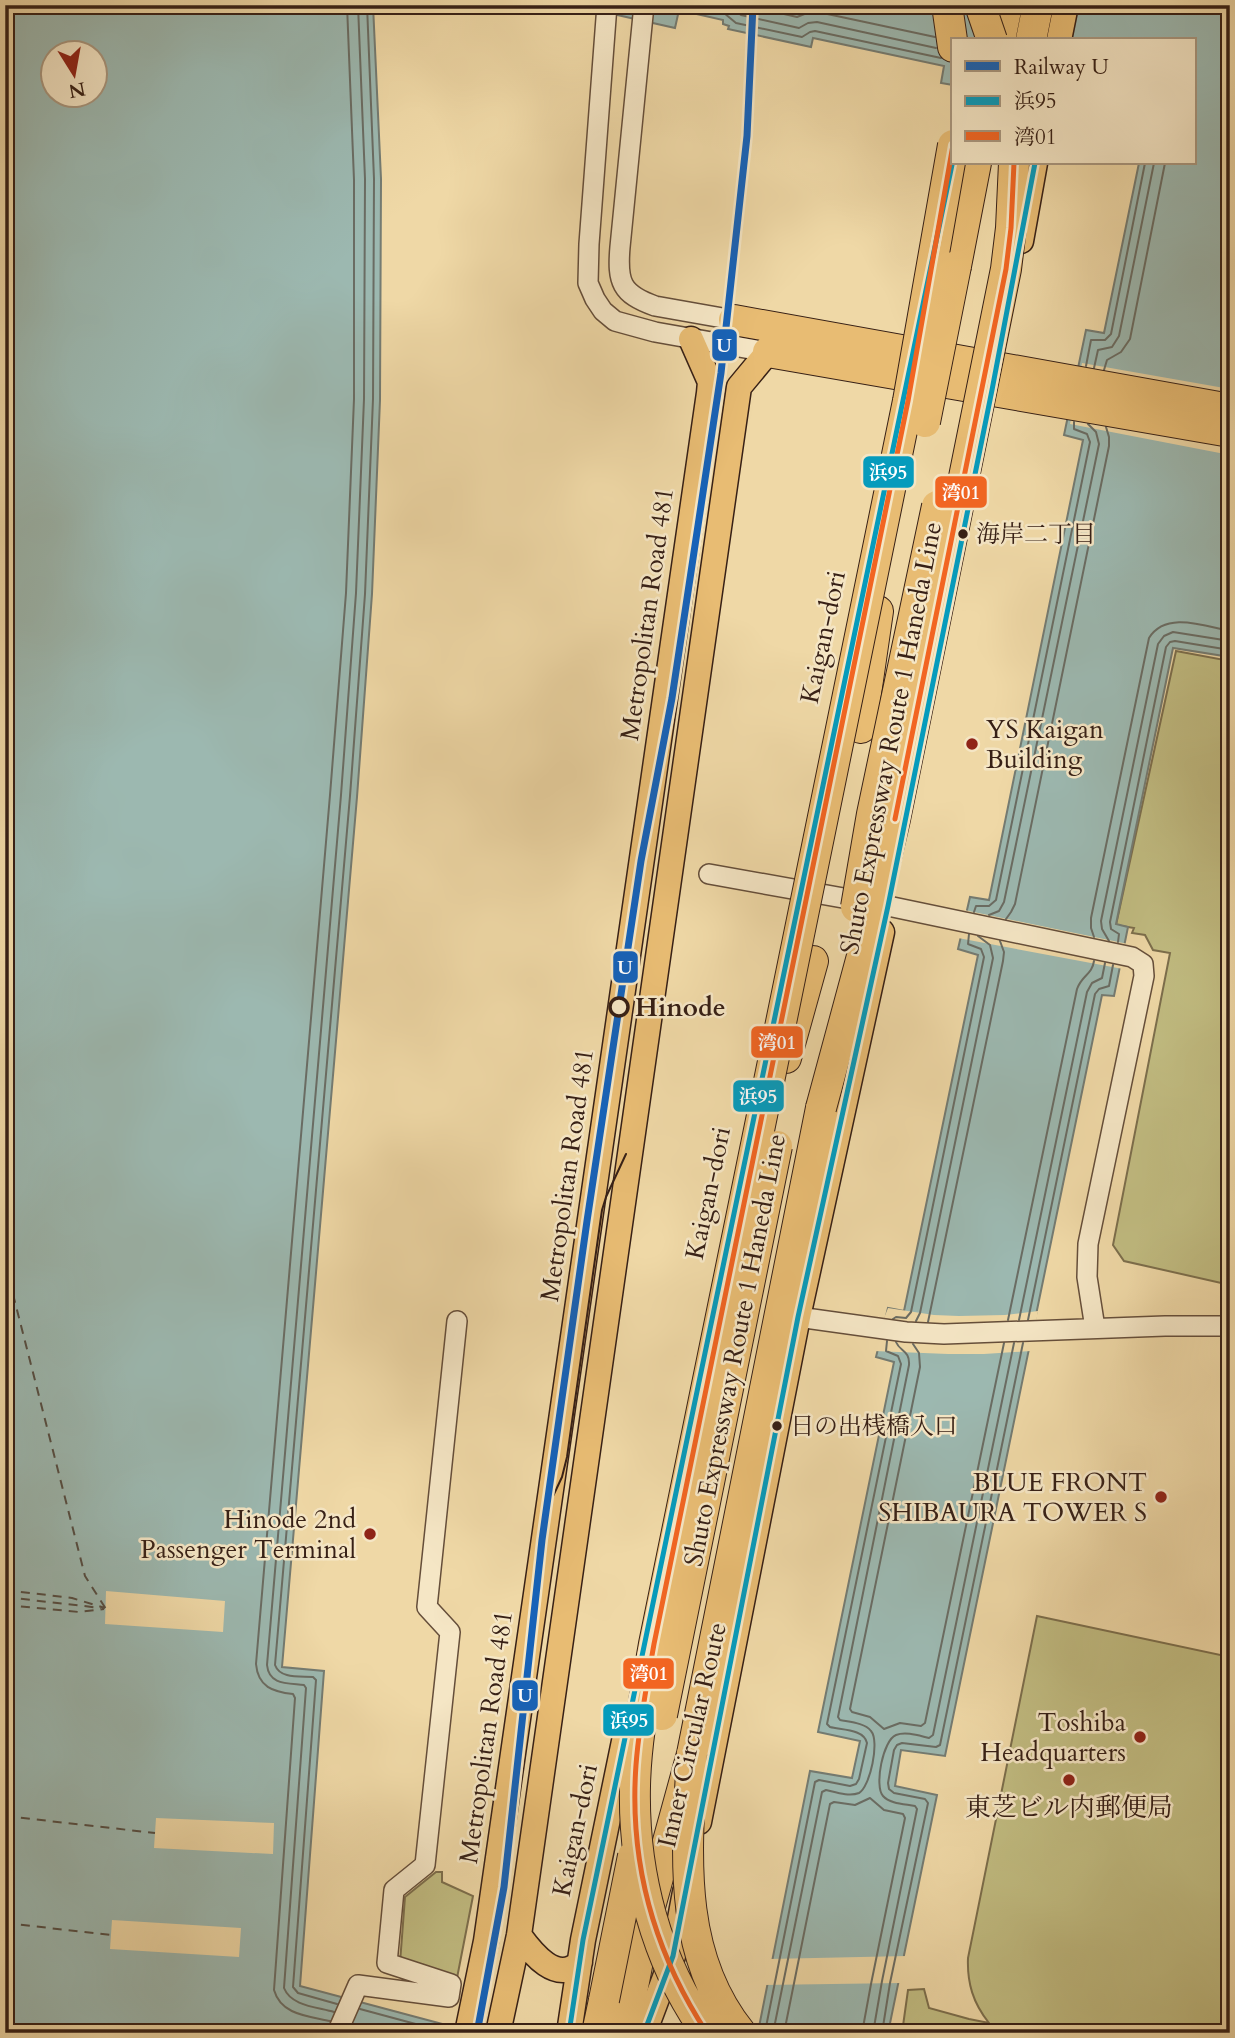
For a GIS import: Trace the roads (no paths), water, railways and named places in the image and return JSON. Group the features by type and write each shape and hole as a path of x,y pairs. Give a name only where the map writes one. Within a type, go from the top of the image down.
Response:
{"highway":[{"path":"947,5 952,38"},
{"path":"980,5 991,38"},
{"path":"1000,38 1007,5"},
{"path":"1031,38 1038,5"},
{"path":"733,1255 910,376 951,156"},
{"name":"Shuto Expressway Route 1 Haneda Line","path":"597,2033 813,961 929,406 976,164"},
{"name":"Shuto Expressway Route 1 Haneda Line","path":"821,1108 872,814 1007,164"},
{"path":"821,1108 868,934 895,819 1006,269 1014,164"},
{"path":"734,320 910,376"},
{"path":"768,352 910,376 995,378 1071,392 1230,432"},
{"path":"861,728 910,376"},
{"path":"1071,392 1230,409"},
{"path":"733,1255 813,961"},
{"name":"Inner Circular Route","path":"624,2033 645,1925 692,1754 821,1108"},
{"name":"Shuto Expressway Route 1 Haneda Line","path":"707,2033 682,1993 654,1925 640,1868 635,1784 639,1736 654,1644 733,1255"},
{"path":"692,1754 687,1870 693,1926 709,1982 727,2015 741,2033"}],"main road":[{"path":"979,38 986,5"},
{"path":"1059,38 1066,5"},
{"name":"Kaigan-dori","path":"569,2033 588,1913 952,164"},
{"path":"644,2033 673,1956 798,1317 888,906 995,378 1035,164"},
{"name":"Metropolitan Road 481","path":"468,2028 486,1941 709,393 710,382 691,339"},
{"path":"499,2031 519,1935 739,387 768,352"},
{"path":"519,1935 531,1953 552,1968 574,1968 580,1962"}],"street":[{"path":"607,5 589,244 588,283 594,299 615,321 655,332 768,352"},
{"path":"644,5 619,278 625,288 644,302 734,320"},
{"path":"709,874 888,906 1124,956 1139,960 1143,964 1144,976 1088,1244 1087,1277 1095,1328"},
{"path":"798,1317 879,1329 944,1334 1230,1326"},
{"path":"337,2033 365,1989 449,1997 451,1984 387,1963 394,1890 425,1865 450,1632 427,1608 457,1321"}],"water":[{"path":"5,5 373,5 381,179 380,400 372,594 282,1667 324,1671 300,1986 476,2033 5,2033"},
{"path":"573,5 1230,5 1230,657 1173,648 1116,924 1128,927 1114,996 1102,995 945,1756 901,1750 895,1786 937,1795 888,2033 748,2033 759,2027 810,1771 852,1778 860,1741 818,1732 894,1362 876,1357 888,1308 904,1311 978,955 958,949 970,897 989,900 1083,440 1064,435 1086,330 1104,333 1139,164 1196,164 1196,38 951,38 951,85 941,83 944,66 813,38 811,47 728,29 729,26 723,24 723,20 679,10 675,28"}],"tram line":[{"path":"547,1509 562,1477 567,1457 602,1210 626,1154"}],"rail line":[{"name":"U","path":"477,2033 504,1887 542,1540 587,1221 641,861 672,698 721,373 747,136 753,5"}],"place":[{"name":"海岸二丁目","path":"963,534"},
{"name":"YS Kaigan Building","path":"972,744"},
{"name":"Hinode","path":"619,1007"},
{"name":"日の出桟橋入口","path":"777,1426"},
{"name":"BLUE FRONT SHIBAURA TOWER S","path":"1161,1497"},
{"name":"Hinode 2nd Passenger Terminal","path":"370,1534"},
{"name":"Toshiba Headquarters","path":"1140,1737"},
{"name":"東芝ビル内郵便局","path":"1069,1780"}]}
